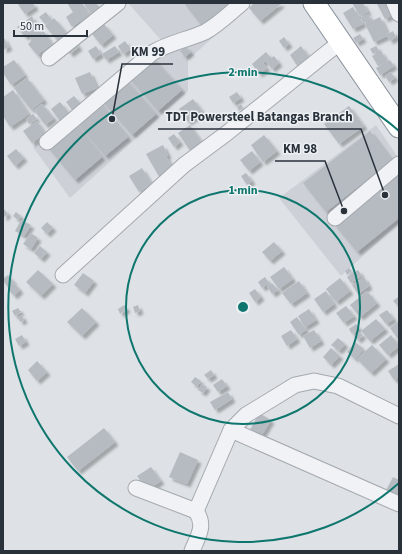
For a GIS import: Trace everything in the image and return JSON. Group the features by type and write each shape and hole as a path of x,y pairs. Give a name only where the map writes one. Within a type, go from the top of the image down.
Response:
{"highway":[{"path":"314,3 399,128"}],"street":[{"path":"49,58 118,3"},
{"path":"47,142 152,53 163,46 204,32 242,3"},
{"path":"394,3 399,14"},
{"path":"63,275 184,165 227,133 341,42"},
{"path":"335,218 399,164"},
{"path":"196,511 231,430 246,415 296,385 314,381 338,386 399,416"},
{"path":"231,430 399,504"},
{"path":"136,488 196,511 200,517 201,527 192,551"}],"shaded area":[{"path":"128,3 251,3 188,60 188,91 70,198 33,147 161,40"},
{"path":"376,125 399,159 399,223 341,276 279,198"}],"building":[{"path":"17,3 33,3 35,7 25,14"},
{"path":"67,3 82,3 93,19 83,26 80,21 72,27 66,17 73,12"},
{"path":"83,3 96,3 103,12 95,18"},
{"path":"184,3 230,3 202,26"},
{"path":"254,3 281,4 260,21 249,8"},
{"path":"352,3 363,3 368,12 360,16"},
{"path":"388,3 394,14 385,19 377,4"},
{"path":"353,7 363,24 353,29 343,13"},
{"path":"46,12 51,20 45,24 39,17"},
{"path":"368,14 371,20 363,23 361,17"},
{"path":"32,16 36,26 41,32 43,30 52,44 37,55 28,44 31,41 30,35 37,29 25,37 17,27"},
{"path":"380,17 388,34 393,31 396,37 390,41 387,36 374,42 365,24"},
{"path":"54,18 67,33 58,41 45,26"},
{"path":"104,24 113,35 101,45 92,34"},
{"path":"360,34 363,39 356,43 353,38"},
{"path":"3,36 9,47 3,50"},
{"path":"284,37 289,44 284,48 279,41"},
{"path":"74,40 79,47 70,54 65,47"},
{"path":"125,41 131,49 123,54 118,46"},
{"path":"96,46 101,54 93,59 88,51"},
{"path":"115,46 119,52 106,60 102,54"},
{"path":"301,46 310,59 298,67 290,55"},
{"path":"376,46 379,50 373,54 370,49"},
{"path":"186,47 191,52 185,57 180,51"},
{"path":"381,51 387,61 378,66 372,56"},
{"path":"266,52 270,57 263,63 267,68 259,74 252,64"},
{"path":"150,55 182,90 158,111 127,76"},
{"path":"274,56 279,63 272,69 266,62"},
{"path":"14,60 25,75 11,85 3,73 3,67"},
{"path":"390,60 394,66 380,75 376,68"},
{"path":"90,72 97,88 82,94 75,78"},
{"path":"391,72 395,78 389,82 385,76"},
{"path":"27,78 44,100 31,110 14,88"},
{"path":"124,78 156,114 132,135 100,99"},
{"path":"13,90 29,114 10,127 3,116 3,97"},
{"path":"237,92 241,98 233,103 229,97"},
{"path":"74,96 81,104 73,111 66,102"},
{"path":"193,99 203,112 188,122 179,109"},
{"path":"98,101 128,137 105,156 74,120"},
{"path":"60,102 70,114 60,121 51,109"},
{"path":"42,104 54,118 45,125 34,110"},
{"path":"241,104 243,108 239,111 237,107"},
{"path":"349,106 364,126 339,144 324,124"},
{"path":"33,114 37,119 29,124 26,119"},
{"path":"37,121 45,133 32,143 23,131"},
{"path":"74,123 102,157 75,180 46,145"},
{"path":"190,125 203,144 191,152 178,133"},
{"path":"370,131 392,160 326,212 303,183"},
{"path":"174,134 180,142 174,147 168,138"},
{"path":"264,135 277,151 263,162 251,145"},
{"path":"163,145 168,155 166,156 175,172 161,180 146,154"},
{"path":"16,149 24,158 15,166 7,156"},
{"path":"252,151 260,162 249,171 240,160"},
{"path":"142,168 152,184 139,192 129,176"},
{"path":"246,173 252,181 247,185 241,176"},
{"path":"399,173 399,218 357,252 334,224"},
{"path":"3,208 8,214 3,218"},
{"path":"16,212 21,216 18,220 13,216"},
{"path":"21,220 31,225 24,236 15,231"},
{"path":"47,222 53,228 47,234 41,228"},
{"path":"31,233 38,238 31,249 23,244"},
{"path":"274,242 282,251 270,261 262,252"},
{"path":"40,246 47,252 41,259 34,253"},
{"path":"284,267 293,279 279,289 270,277"},
{"path":"349,268 352,271 347,275 345,271"},
{"path":"38,270 53,284 41,296 26,282"},
{"path":"358,270 362,276 351,283 347,277"},
{"path":"83,273 94,281 85,293 74,285"},
{"path":"8,275 14,282 8,287 3,279"},
{"path":"265,277 269,283 262,288 258,282"},
{"path":"364,277 369,286 358,294 352,285"},
{"path":"340,278 350,291 336,302 326,289"},
{"path":"299,281 307,293 291,304 282,293"},
{"path":"14,283 20,290 14,296 8,289"},
{"path":"272,283 278,290 272,294 267,286"},
{"path":"255,289 261,297 255,302 249,293"},
{"path":"326,291 334,304 323,312 314,299"},
{"path":"367,291 377,303 360,317 350,305"},
{"path":"398,297 399,298 399,307 393,301"},
{"path":"124,305 127,309 120,314 118,309"},
{"path":"138,305 140,311 135,313 133,307"},
{"path":"346,306 354,316 344,323 336,313"},
{"path":"18,308 21,312 15,316 12,311"},
{"path":"82,308 96,322 82,336 67,322"},
{"path":"309,309 316,320 305,327 298,316"},
{"path":"387,310 394,319 386,324 379,315"},
{"path":"22,315 24,320 20,322 18,317"},
{"path":"297,317 306,330 299,335 290,322"},
{"path":"376,319 385,329 370,341 361,331"},
{"path":"399,321 399,339 398,339 390,328"},
{"path":"356,324 359,328 352,334 349,329"},
{"path":"291,330 297,339 287,346 281,336"},
{"path":"314,330 321,341 310,348 303,336"},
{"path":"359,332 363,335 358,340 354,336"},
{"path":"22,335 26,342 19,346 15,339"},
{"path":"391,335 399,346 388,355 379,345"},
{"path":"338,338 345,344 339,351 331,345"},
{"path":"355,342 364,349 355,359 347,352"},
{"path":"372,345 386,359 371,373 357,359"},
{"path":"331,348 340,356 331,365 323,357"},
{"path":"37,361 47,372 37,381 28,370"},
{"path":"399,364 399,377 394,380 388,371"},
{"path":"211,370 214,375 208,379 204,375"},
{"path":"195,377 201,381 197,387 191,382"},
{"path":"222,379 227,386 218,392 213,385"},
{"path":"202,384 207,387 203,393 198,390"},
{"path":"228,392 232,399 215,410 210,402"},
{"path":"259,413 271,420 260,438 249,432"},
{"path":"104,428 115,442 78,471 67,457"},
{"path":"180,452 198,460 187,484 169,477"},
{"path":"151,467 161,481 147,490 137,476"},
{"path":"393,477 399,480 399,497 383,496"}],"place":[{"name":"KM 99","path":"112,119"},
{"name":"TDT Powersteel Batangas Branch","path":"385,195"},
{"name":"KM 98","path":"344,211"}]}
